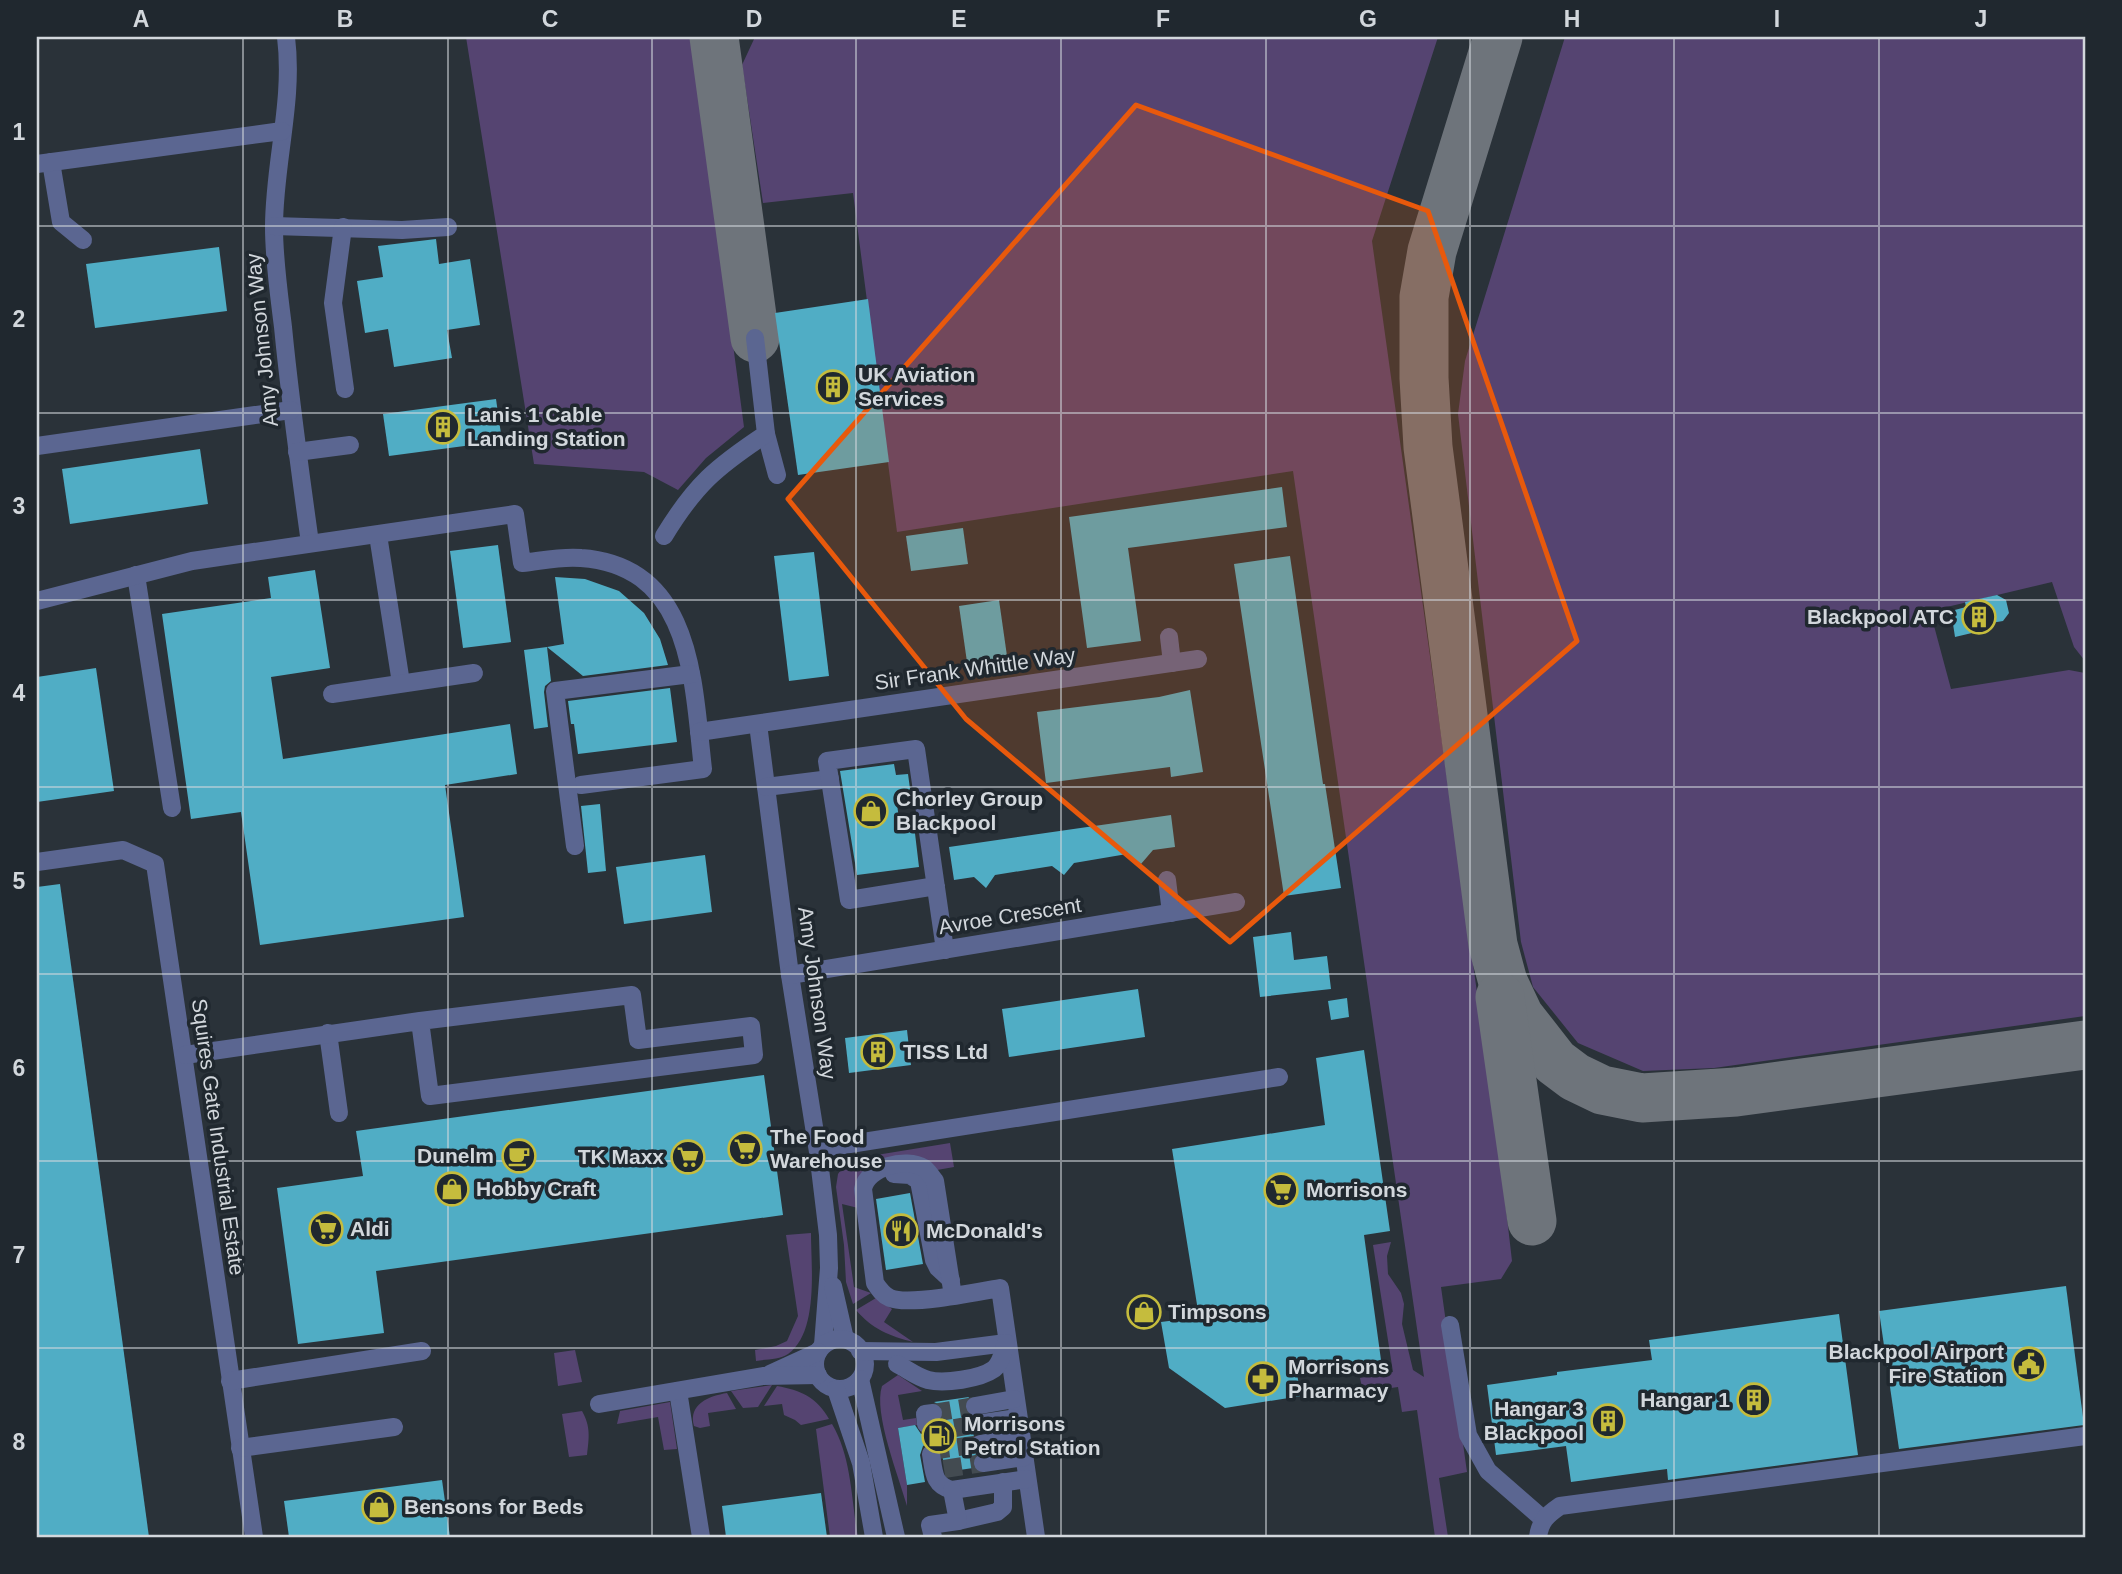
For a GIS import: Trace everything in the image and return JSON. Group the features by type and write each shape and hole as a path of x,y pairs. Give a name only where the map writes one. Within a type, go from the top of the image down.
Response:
{"street":[{"name":"Amy Johnson Way","path":"286,37 288,84 274,226 276,270 291,410 310,543"},
{"path":"83,240 61,222 44,163 282,131"},
{"path":"274,226 402,230 448,227"},
{"path":"343,227 333,303 345,389"},
{"path":"755,338 766,434 776,475"},
{"path":"37,446 291,410"},
{"path":"664,536 685,502 705,479 766,434"},
{"path":"297,452 350,445"},
{"path":"37,601 192,561 515,514 522,564 558,558 603,561 626,569 661,595 673,612 691,674 704,769 582,785"},
{"path":"378,535 401,683"},
{"path":"136,575 172,808"},
{"path":"1169,636 1172,663"},
{"name":"Sir Frank Whittle Way","path":"699,732 1198,659"},
{"path":"332,694 474,673"},
{"path":"575,846 555,691 691,674"},
{"name":"Amy Johnson Way","path":"758,724 790,975 818,1149 828,1234 829,1268 821,1349"},
{"path":"936,886 849,900 827,761 916,748 936,886 945,950"},
{"path":"766,787 830,779"},
{"name":"Squires Gate Industrial Estate","path":"37,862 123,850 155,863 254,1537"},
{"path":"1167,880 1171,913"},
{"name":"Avroe Crescent","path":"790,975 1236,902"},
{"path":"185,1055 328,1033 420,1021 632,995 638,1040 751,1026 754,1055 429,1096 420,1021"},
{"path":"328,1033 339,1113"},
{"path":"818,1149 1279,1077"},
{"path":"952,1288 935,1181 924,1169 912,1164 889,1166 872,1173 863,1189 875,1283 880,1291 889,1298 900,1301 952,1288 1000,1289 1036,1537"},
{"name":"Amy Johnson Way","path":"829,1268 845,1339"},
{"path":"1450,1325 1468,1435 1488,1471 1543,1519"},
{"path":"763,1376 821,1349 835,1339 854,1342 860,1351 862,1374 896,1537"},
{"path":"860,1351 936,1352 1006,1343"},
{"path":"897,1364 926,1380 950,1381 969,1378 993,1369 1002,1357 1006,1343"},
{"path":"821,1349 816,1368 818,1375 836,1389 848,1387 862,1374 936,1352"},
{"path":"230,1381 422,1351"},
{"path":"599,1405 763,1376 818,1375"},
{"path":"836,1389 861,1463 874,1537"},
{"path":"678,1391 701,1537"},
{"path":"1014,1399 976,1415 1017,1418"},
{"path":"240,1448 394,1427"},
{"path":"1538,1537 1543,1519 1560,1506 2085,1436"},
{"path":"980,1444 1021,1437"},
{"path":"983,1463 1024,1457"},
{"path":"936,1464 936,1482 952,1490 1027,1479"},
{"path":"933,1537 930,1525 986,1515 1003,1507 1003,1482"},
{"path":"952,1490 958,1521"}],"highlighted area":[{"path":"1136,105 1428,211 1577,641 1230,942 966,719 788,499"}],"shaded area":[{"path":"466,37 692,37 744,427 706,458 678,490 644,472 534,464"},
{"path":"755,37 1438,37 1372,241 1500,1157 1512,1261 1501,1279 1441,1287 1467,1472 1439,1478 1448,1537 1435,1537 1417,1410 1402,1412 1398,1387 1363,1392 1360,1378 1393,1372 1373,1245 1391,1242 1387,1256 1388,1274 1401,1293 1404,1304 1402,1324 1413,1370 1424,1377 1293,471 897,532 853,193 763,203 742,65"},
{"path":"1565,37 2085,37 2085,661 2074,647 2052,582 1930,611 1951,689 2069,670 2085,673 2085,1016 1714,1068 1643,1071 1578,1043 1533,987 1521,942 1458,414 1465,361"},
{"path":"950,1143 954,1167 937,1170 905,1158 873,1163 860,1175 858,1208 842,1204 854,1287 871,1293 853,1304 846,1282 836,1187 838,1174 843,1167 858,1158"},
{"path":"811,1233 811,1298 805,1330 798,1344 785,1356 756,1361 755,1350 787,1341 798,1316 786,1235"},
{"path":"876,1298 892,1309 884,1322 913,1342 882,1331 856,1310"},
{"path":"575,1350 582,1382 558,1386 554,1353"},
{"path":"898,1375 922,1391 898,1395 903,1420 916,1418 917,1425 898,1428 907,1485 907,1506 888,1445 880,1398 882,1386"},
{"path":"772,1385 758,1407 743,1408 731,1391"},
{"path":"777,1386 807,1396 819,1405 829,1419 801,1425 784,1415 782,1404 764,1406"},
{"path":"727,1393 736,1409 708,1413 710,1426 694,1426 694,1412 702,1402"},
{"path":"670,1402 677,1449 664,1450 658,1417 617,1424 620,1411"},
{"path":"582,1411 588,1427 587,1455 569,1457 562,1414"},
{"path":"832,1424 844,1451 858,1537 830,1537 816,1429"}],"building":[{"path":"436,239 439,264 470,259 480,325 447,330 452,358 394,367 388,329 365,333 357,281 383,277 378,246"},
{"path":"219,247 227,311 95,328 86,264"},
{"name":"UK Aviation Services","path":"868,299 889,462 798,475 775,313"},
{"name":"Lanis 1 Cable Landing Station","path":"496,399 502,441 389,456 383,414"},
{"path":"200,449 208,504 70,524 62,469"},
{"path":"1282,487 1287,527 1128,548 1141,641 1087,648 1069,517"},
{"path":"963,528 968,564 911,571 906,536"},
{"path":"498,545 511,642 463,648 450,551"},
{"path":"814,552 829,676 789,681 774,556"},
{"path":"1290,556 1341,888 1284,896 1234,564"},
{"path":"315,570 330,668 271,677 283,759 510,724 517,774 445,785 464,917 260,945 241,812 191,819 162,614 271,598 268,577"},
{"path":"555,577 585,579 619,591 644,613 660,639 668,665 583,676 547,647 564,644"},
{"name":"Blackpool ATC","path":"1997,595 2006,600 2009,613 2003,621 1991,623 1993,628 1955,637 1951,611 1966,607 1965,602"},
{"path":"999,600 1008,663 968,669 959,606"},
{"path":"547,647 551,681 545,686 544,692 548,727 534,729 524,650"},
{"path":"96,668 114,791 37,802 37,677"},
{"path":"670,688 677,742 578,754 568,701"},
{"path":"1190,690 1203,772 1171,777 1170,767 1046,783 1037,712 1159,697"},
{"name":"Chorley Group Blackpool","path":"894,764 896,775 908,774 911,796 896,797 900,826 914,825 919,867 857,875 840,771"},
{"path":"600,804 606,871 588,873 581,806"},
{"path":"1171,815 1175,847 1153,850 1141,864 1127,854 1074,863 1064,875 1052,866 995,875 986,888 974,877 954,880 949,847"},
{"path":"705,855 712,912 624,924 616,867"},
{"path":"60,884 149,1537 37,1537 37,887"},
{"path":"1291,932 1294,960 1327,956 1331,989 1260,997 1253,937"},
{"path":"1138,989 1145,1037 1009,1057 1002,1009"},
{"path":"1347,998 1349,1017 1331,1020 1328,1001"},
{"name":"TISS Ltd","path":"907,1030 911,1065 849,1073 845,1038"},
{"name":"Morrisons","path":"1364,1050 1390,1231 1364,1235 1381,1360 1297,1374 1301,1396 1225,1408 1169,1368 1161,1322 1199,1317 1172,1149 1325,1125 1316,1058"},
{"path":"764,1075 783,1215 376,1271 384,1333 298,1344 277,1188 363,1176 356,1131"},
{"name":"McDonald's","path":"910,1193 923,1264 886,1270 876,1199"},
{"path":"2066,1286 2084,1425 1899,1449 1879,1311"},
{"name":"Hangar 1","path":"1839,1314 1858,1455 1668,1480 1667,1469 1571,1482 1566,1446 1496,1455 1487,1385 1557,1375 1557,1372 1652,1360 1649,1340"},
{"name":"Morrisons Petrol Station","path":"969,1397 964,1407 969,1416 966,1426 974,1435 969,1445 976,1454 972,1459 973,1468 946,1472 940,1447 929,1443 923,1446 920,1455 925,1482 907,1485 898,1428 915,1425 921,1434 932,1434 944,1412 942,1406 934,1402"},
{"path":"442,1480 450,1537 289,1537 284,1501"},
{"path":"821,1493 827,1537 726,1537 722,1506"}],"taxiway":[{"path":"714,37 755,338"},
{"path":"1498,37 1432,251 1424,297 1424,378 1428,447 1493,945 1503,982 1519,1016 1555,1062 1575,1077 1602,1090 1642,1098 1736,1092 2085,1045"},
{"path":"1500,997 1532,1221"}],"tunnel":[{"path":"933,1413 975,1406"},
{"path":"928,1433 977,1424"},
{"path":"931,1451 980,1444"},
{"path":"944,1469 983,1463"}],"place":[{"name":"UK Aviation Services","path":"833,387"},
{"name":"Lanis 1 Cable Landing Station","path":"443,427"},
{"name":"Blackpool ATC","path":"1979,617"},
{"name":"Chorley Group Blackpool","path":"871,811"},
{"name":"TISS Ltd","path":"878,1052"},
{"name":"The Food Warehouse","path":"745,1149"},
{"name":"Dunelm","path":"519,1156"},
{"name":"TK Maxx","path":"688,1157"},
{"name":"Hobby Craft","path":"452,1189"},
{"name":"Morrisons","path":"1281,1190"},
{"name":"Aldi","path":"326,1229"},
{"name":"McDonald's","path":"901,1231"},
{"name":"Timpsons","path":"1144,1312"},
{"name":"Blackpool Airport Fire Station","path":"2029,1364"},
{"name":"Morrisons Pharmacy","path":"1263,1379"},
{"name":"Hangar 1","path":"1754,1400"},
{"name":"Hangar 3 Blackpool","path":"1608,1421"},
{"name":"Morrisons Petrol Station","path":"939,1436"},
{"name":"Bensons for Beds","path":"379,1507"}]}
